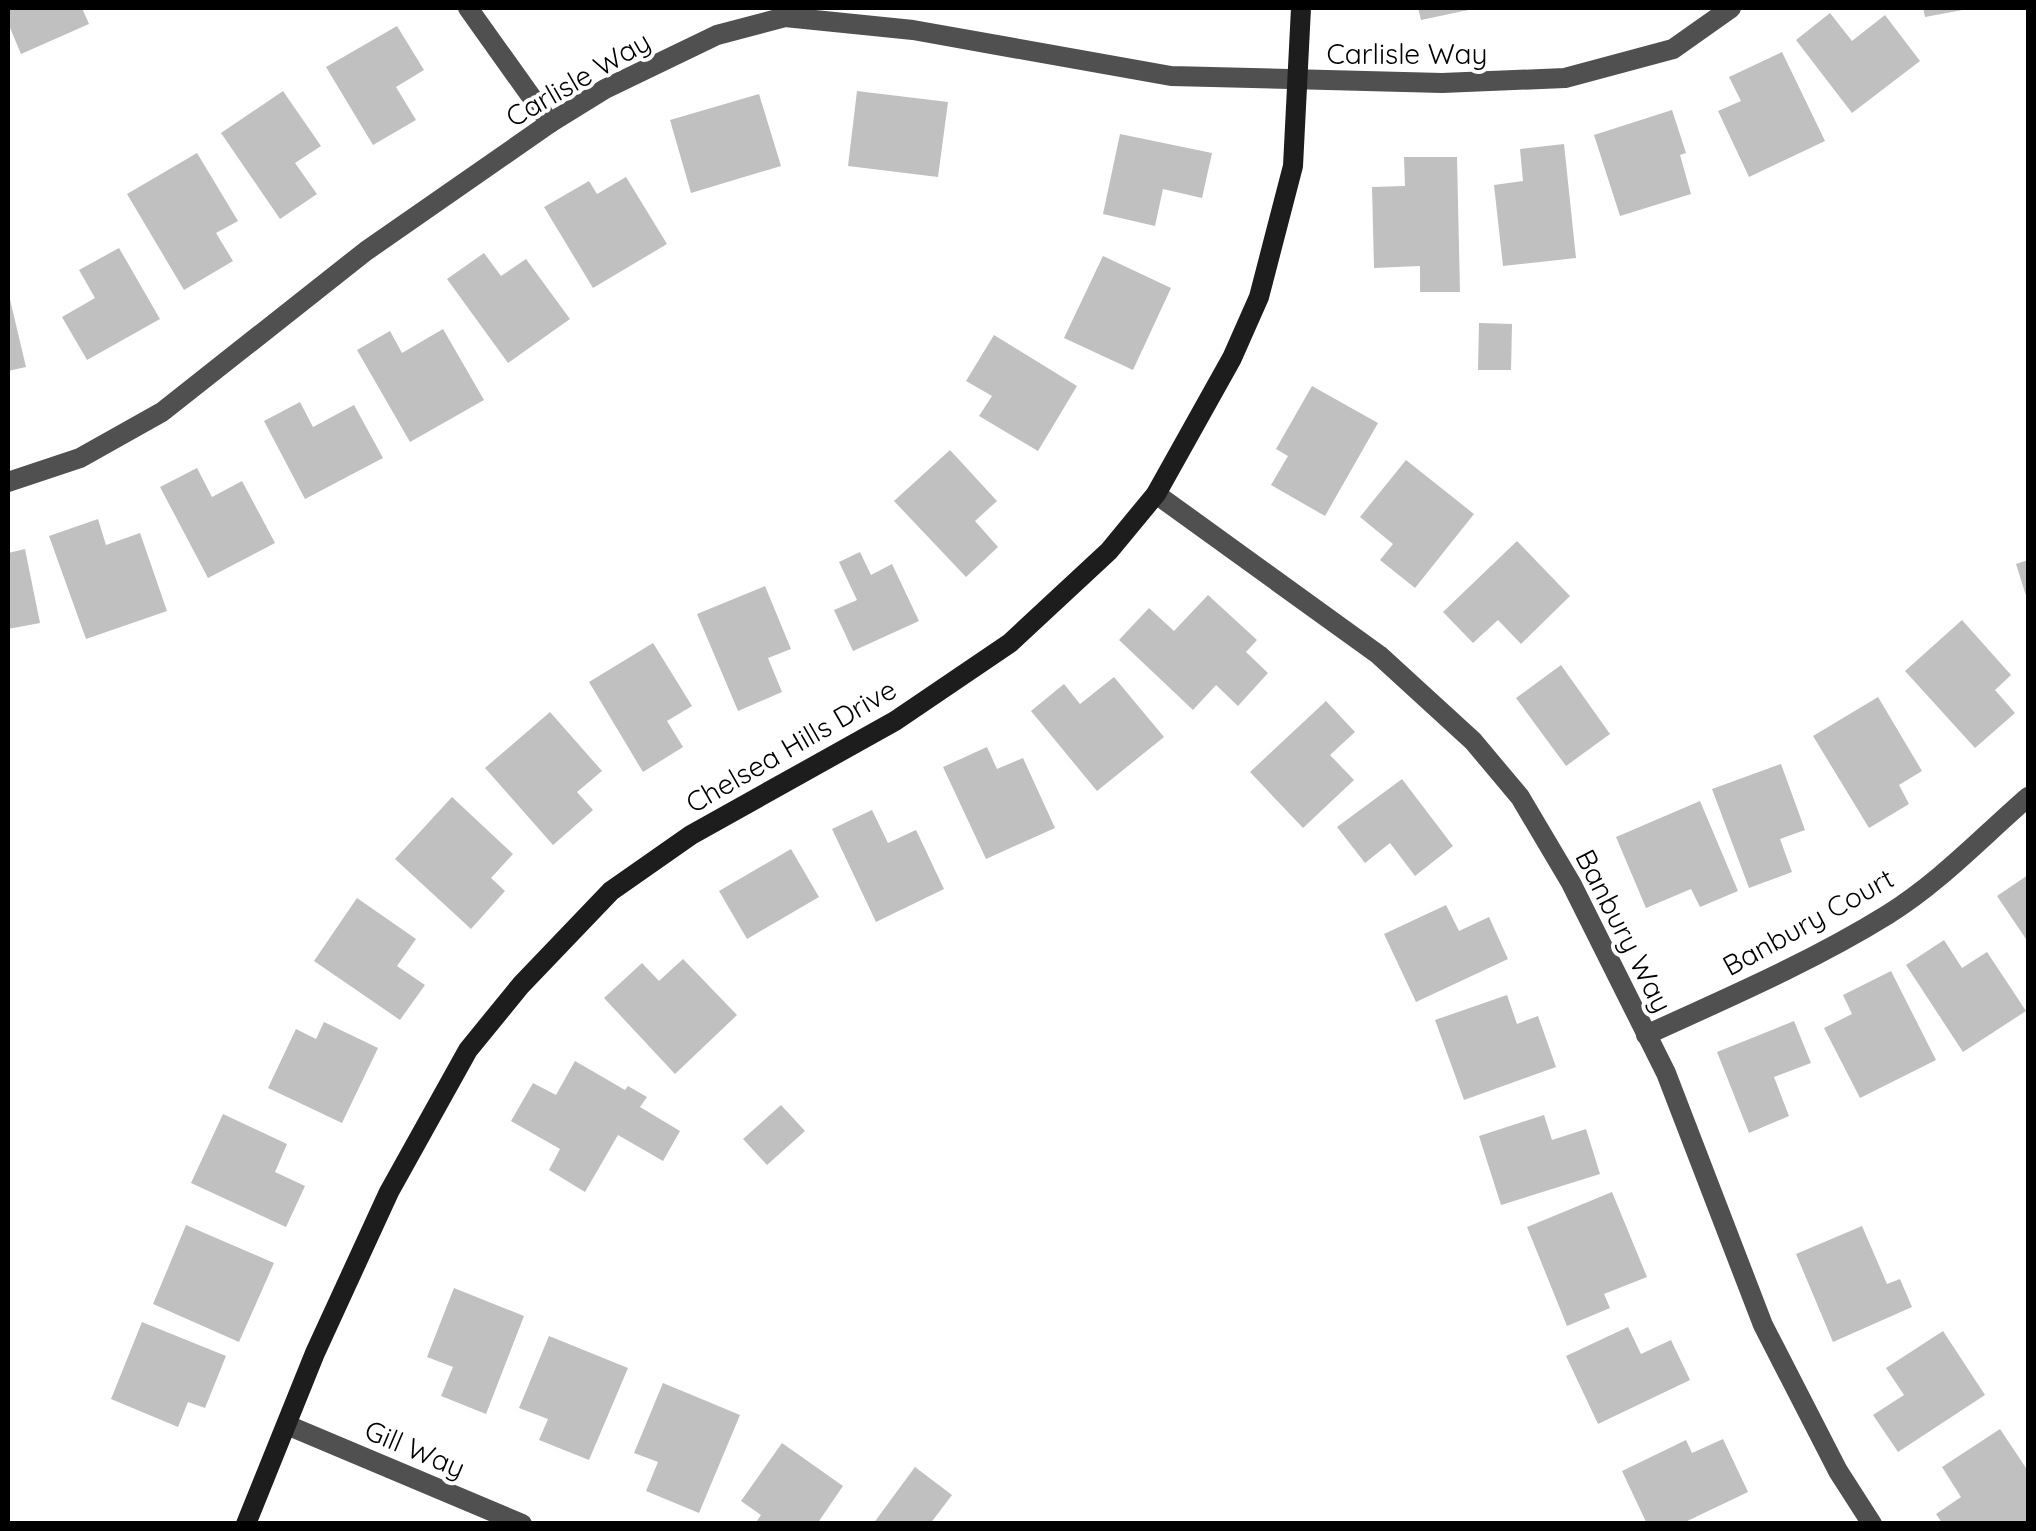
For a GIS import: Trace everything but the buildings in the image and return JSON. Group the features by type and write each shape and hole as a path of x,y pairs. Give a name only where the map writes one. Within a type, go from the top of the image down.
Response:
{"street":[{"path":"468,8 550,123"},
{"name":"Chelsea Hills Drive","path":"246,1524 315,1353 389,1192 468,1050 521,985 611,890 691,835 895,721 1010,643 1109,551 1156,494 1232,358 1260,297 1293,166 1300,8"},
{"name":"Carlisle Way","path":"8,482 80,458 162,412 366,251 606,88 717,35 785,16 913,30 1171,76 1442,84 1565,78 1673,49 1731,8"},
{"name":"Banbury Way","path":"1156,494 1379,655 1474,741 1520,797 1571,884 1666,1073 1763,1325 1838,1471 1872,1524"},
{"name":"Banbury Court","path":"1646,1035 1789,968 1888,914 1954,867 2028,796"},
{"name":"Gill Way","path":"288,1425 522,1524"}]}
